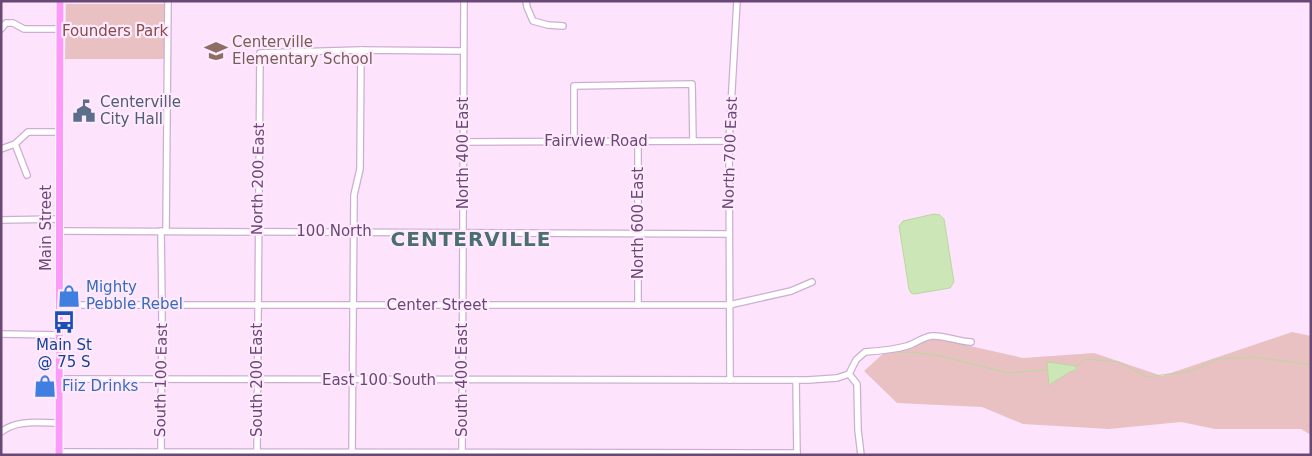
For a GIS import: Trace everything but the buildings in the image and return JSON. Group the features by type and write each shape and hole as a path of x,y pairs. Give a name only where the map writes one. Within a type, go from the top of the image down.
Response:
{"main road":[{"name":"Main Street","path":"59,453 60,1"}],"street":[{"name":"South 100 East","path":"161,453 168,1"},
{"name":"North 400 East","path":"462,305 464,1"},
{"path":"526,1 533,21 548,26 563,26"},
{"name":"North 700 East","path":"730,380 729,141 737,1"},
{"path":"2,27 6,23 13,23 24,28 59,28"},
{"path":"352,454 353,231 354,195 360,169 361,50 463,51"},
{"name":"North 200 East","path":"257,305 260,52 361,50"},
{"path":"574,141 574,86 692,84 693,141"},
{"path":"1,149 15,144 28,132 60,132"},
{"name":"North 600 East","path":"638,141 638,305"},
{"name":"Fairview Road","path":"463,142 729,141"},
{"path":"15,144 26,175"},
{"path":"1,220 60,219"},
{"name":"100 North","path":"60,230 729,234"},
{"name":"Center Street","path":"59,305 729,305 791,291 812,282"},
{"name":"South 200 East","path":"257,305 257,454"},
{"name":"South 400 East","path":"462,305 462,454"},
{"path":"1,334 59,335"},
{"path":"862,455 858,430 857,384 848,374 856,360 865,352 909,346 924,338 935,336 970,342"},
{"name":"East 100 South","path":"59,379 796,380 837,378 848,374"},
{"path":"59,453 797,454 796,380"},
{"path":"1,432 12,425 22,423 59,422"}],"green space":[{"name":"Founders Park","path":"66,4 165,4 164,59 65,59"},
{"path":"1292,332 1311,336 1311,435 1301,429 1215,429 1181,422 1109,429 1023,424 982,407 897,403 864,371 887,350 930,337 1023,358 1094,353 1162,376"}],"shaded area":[{"path":"934,214 940,215 944,219 954,282 950,288 914,294 909,289 899,226 903,221"},
{"path":"1047,362 1076,366 1076,370 1049,385"}],"waterway":[{"path":"891,352 911,352 941,356 1008,373 1047,370"},
{"path":"1076,366 1086,359 1119,362 1147,377 1191,371 1218,359 1256,357 1311,365"}],"place":[{"name":"Centerville Elementary School","path":"216,51"},
{"name":"Centerville City Hall","path":"84,111"},
{"name":"Mighty Pebble Rebel","path":"69,296"},
{"name":"Main St @ 75 S","path":"64,322"},
{"name":"Fiiz Drinks","path":"45,386"}],"district":[{"name":"CENTERVILLE","path":"471,239"}]}
